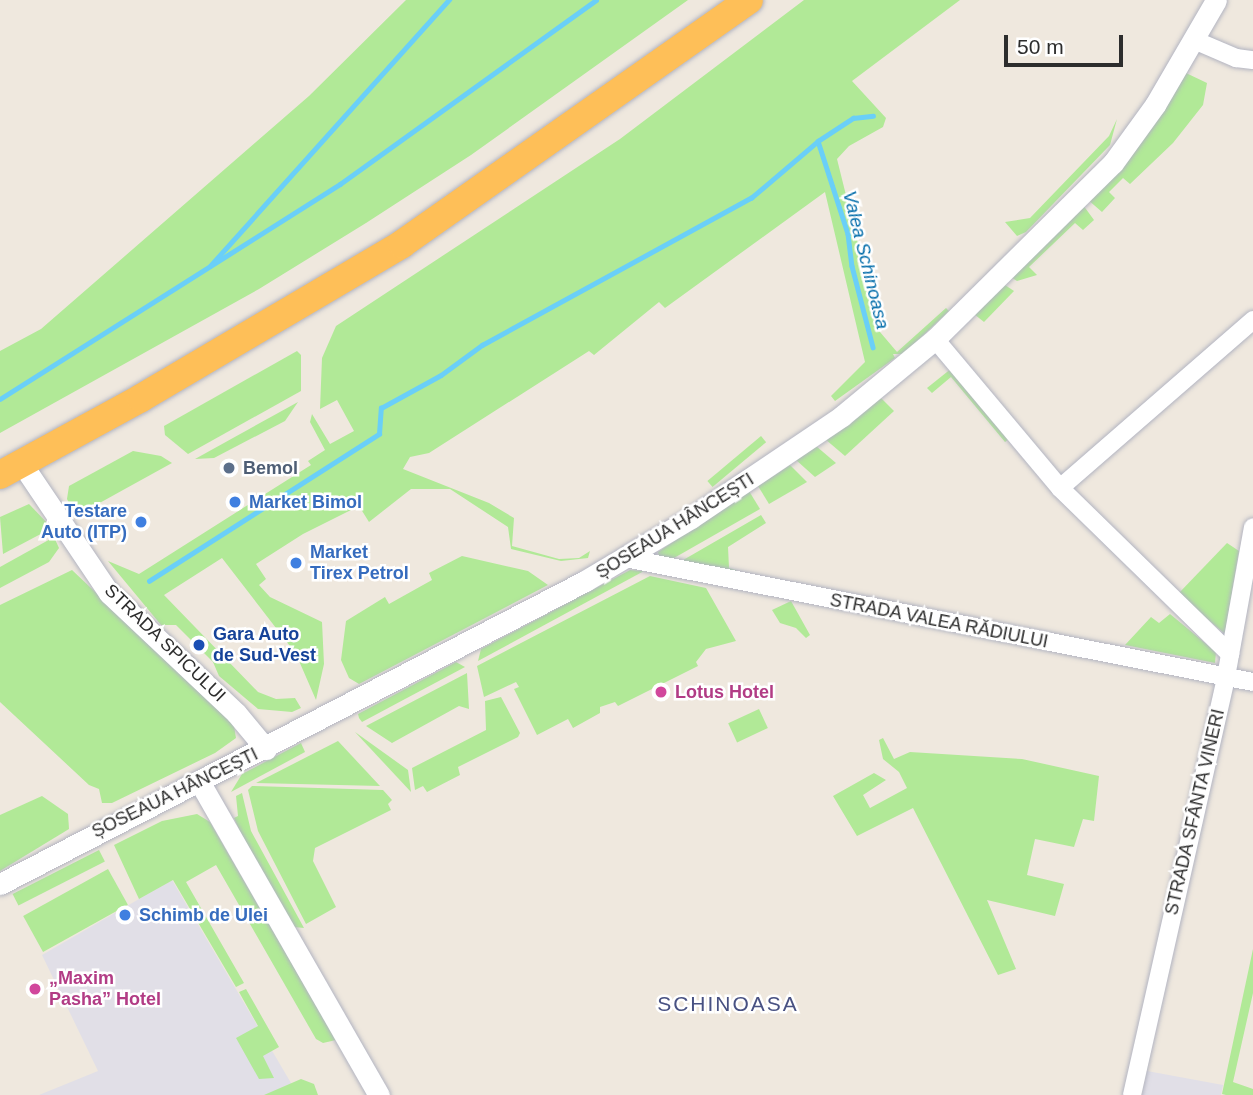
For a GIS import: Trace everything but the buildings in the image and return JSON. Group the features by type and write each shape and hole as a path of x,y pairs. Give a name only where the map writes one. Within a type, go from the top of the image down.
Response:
{"highway":[{"path":"11,469 402,244 749,0"}],"street":[{"name":"ȘOSEAUA HÂNCEȘTI","path":"0,884 98,830 266,749 625,558 842,416 935,339 1113,163 1155,105 1216,0"},
{"path":"1194,40 1236,58 1253,60"},
{"path":"1060,488 1253,320"},
{"path":"935,339 1060,488 1230,653"},
{"name":"STRADA SPICULUI","path":"11,469 109,593 236,713 266,749"},
{"name":"STRADA SFÂNTA VINERI","path":"1132,1095 1226,677 1253,527"},
{"name":"STRADA VALEA RĂDIULUI","path":"625,558 1253,682"},
{"path":"200,781 379,1095"}],"shaded area":[{"path":"172,880 298,1095 39,1095 98,1071 42,955"},
{"path":"1147,1071 1223,1085 1221,1095 1142,1095"}],"green space":[{"path":"406,0 688,0 471,155 366,223 259,289 0,433 0,351 41,329 309,96"},
{"path":"804,0 960,0 852,81 886,118 883,127 849,146 837,159 880,332 897,352 946,308 949,311 903,354 893,354 895,358 835,401 831,396 865,362 825,192 665,308 659,302 594,355 589,351 429,453 410,457 403,469 489,503 514,518 512,546 559,559 579,558 590,551 588,558 561,561 511,549 508,527 450,489 411,489 369,522 359,506 303,534 256,564 266,579 259,585 270,597 322,622 324,664 316,700 296,654 222,558 164,595 258,692 276,699 295,698 301,708 292,712 258,709 219,676 213,662 176,625 161,625 108,561 139,574 311,465 308,461 325,450 310,422 312,414 330,444 354,431 337,400 320,409 322,358 336,326 620,139"},
{"path":"1186,73 1207,83 1203,105 1173,143 1130,184 1123,178 1109,192 1115,198 1102,212 1087,199"},
{"path":"1117,119 1110,145 1026,232 1017,236 1005,222 1030,218 1109,136"},
{"path":"1083,205 1094,220 1083,230 1075,223 1029,267 1037,275 1017,281 1009,276"},
{"path":"1002,283 1014,291 984,322 974,314"},
{"path":"297,351 301,355 301,391 188,454 165,435 164,426"},
{"path":"952,368 1009,439 1005,442 951,377 932,393 927,388"},
{"path":"881,398 894,411 845,456 825,439"},
{"path":"298,402 285,421 214,458 195,459"},
{"path":"761,436 766,442 713,487 707,481"},
{"path":"816,446 836,463 815,477 796,460"},
{"path":"133,451 161,456 172,463 76,516 67,499 69,486"},
{"path":"790,465 807,482 769,504 758,486"},
{"path":"749,491 760,509 667,562 659,557 658,552"},
{"path":"29,504 52,528 3,554 0,517"},
{"path":"761,515 766,523 728,547 729,568 736,570 736,574 678,563"},
{"path":"54,537 59,548 49,562 0,588 0,567"},
{"path":"1227,543 1239,551 1225,634 1178,594"},
{"path":"462,556 528,571 548,585 359,684 349,678 341,660 346,621 385,597 389,604 432,580 429,573"},
{"path":"72,570 234,726 236,738 215,753 112,803 102,803 99,789 89,785 0,702 0,605"},
{"path":"630,570 644,571 478,661 481,649"},
{"path":"650,576 706,588 736,641 706,649 696,662 698,666 618,706 615,702 600,707 600,713 573,728 568,719 537,735 514,689 519,687 516,682 484,697 477,666"},
{"path":"791,601 810,635 806,638 796,628 780,623 772,610"},
{"path":"1170,614 1216,652 1215,663 1125,645 1151,617 1159,623"},
{"path":"456,662 465,667 362,722 359,718 358,714"},
{"path":"467,673 469,709 459,706 392,743 366,726"},
{"path":"501,697 520,733 518,737 458,767 460,775 427,792 423,786 415,790 412,768 486,730 485,701"},
{"path":"759,709 768,728 737,742 728,723"},
{"path":"355,732 408,770 411,792"},
{"path":"883,738 894,759 910,752 1022,759 1099,776 1094,821 1083,819 1074,847 1035,839 1027,875 1064,884 1055,916 987,900 1016,969 998,975 913,808 857,836 833,796 874,773 886,780 863,795 870,808 907,788 899,772 883,759 879,740"},
{"path":"338,741 380,786 256,783"},
{"path":"301,743 305,752 231,792 242,774"},
{"path":"252,786 383,790 392,800 388,804 391,810 315,848 313,861 336,907 306,924 258,831 248,790"},
{"path":"242,793 251,831 304,928 294,927 241,834 234,818 238,816 236,796"},
{"path":"42,796 68,814 69,829 0,871 0,815"},
{"path":"197,814 210,822 336,1040 323,1043 316,1039 216,865 186,882 244,983 236,987 173,880 139,899 114,845 162,821"},
{"path":"99,850 105,862 18,906 13,894"},
{"path":"108,869 128,905 43,952 23,916"},
{"path":"1253,949 1253,993 1233,1082 1253,1089 1253,1095 1226,1095 1222,1094"},
{"path":"246,989 279,1047 263,1056 274,1078 259,1079 236,1038 258,1026 239,992"},
{"path":"301,1079 314,1084 318,1095 264,1095"}],"waterway":[{"path":"210,266 449,0"},
{"path":"0,399 340,184 596,0"},
{"path":"149,581 379,434 381,408 441,375 482,345 751,198 818,141 853,118 873,116"},
{"name":"Valea Schinoasa","path":"818,141 848,234 852,266 873,347"}],"place":[{"name":"Bemol","path":"229,468"},
{"name":"Market Bimol","path":"235,502"},
{"name":"Testare Auto (ITP)","path":"141,522"},
{"name":"Market Tirex Petrol","path":"296,563"},
{"name":"Gara Auto de Sud-Vest","path":"199,645"},
{"name":"Lotus Hotel","path":"661,692"},
{"name":"Schimb de Ulei","path":"125,915"},
{"name":"„Maxim Pasha” Hotel","path":"35,989"}],"district":[{"name":"SCHINOASA","path":"728,1004"}]}
